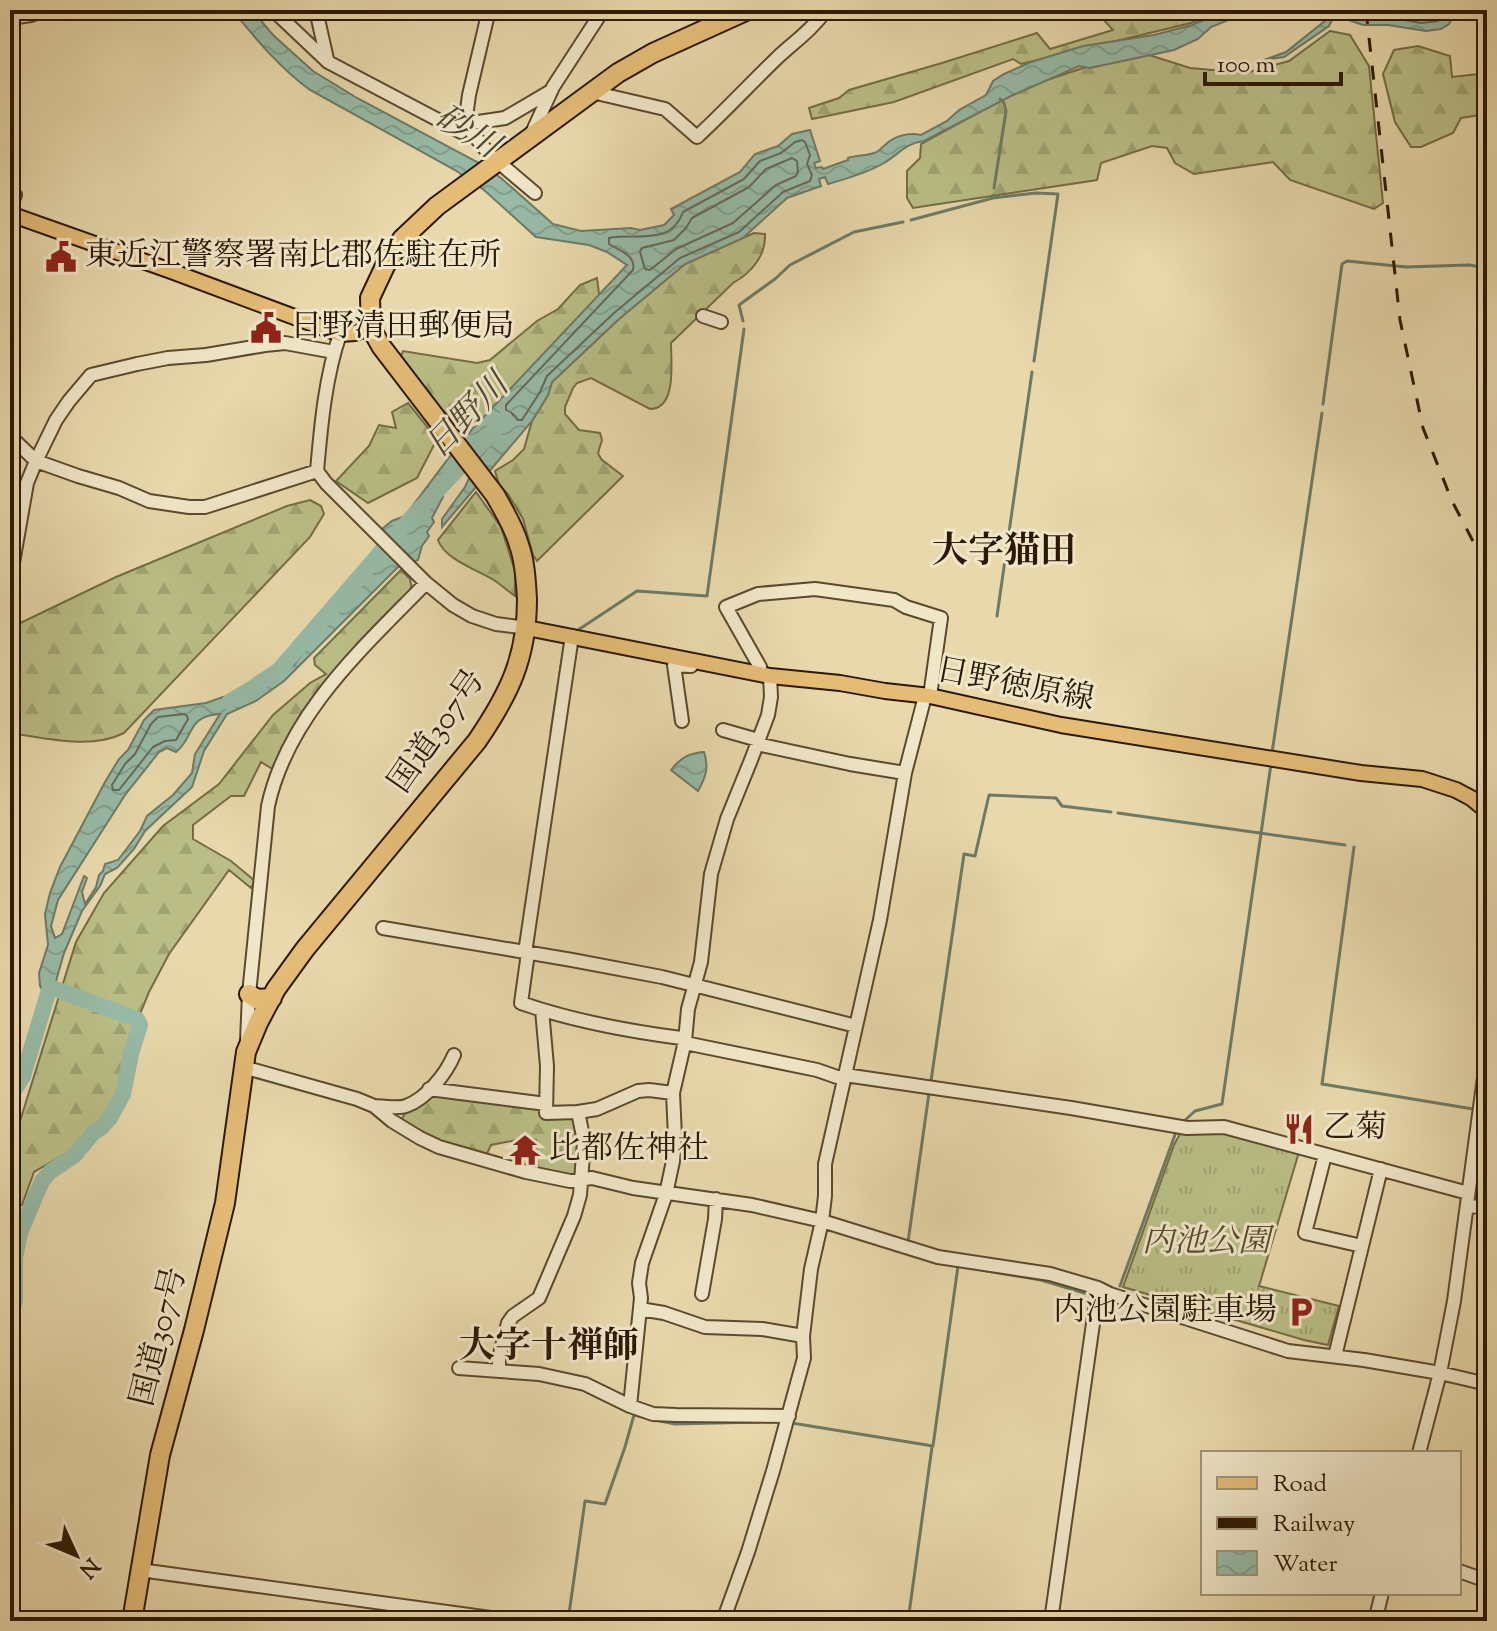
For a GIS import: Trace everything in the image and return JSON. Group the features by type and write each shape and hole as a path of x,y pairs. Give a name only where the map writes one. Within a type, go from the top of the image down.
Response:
{"highway":[{"path":"371,328 370,298 385,266 402,239 437,206 493,160 618,73 653,53 748,10"},
{"name":"国道307号","path":"132,1621 160,1455 225,1203 245,1060 258,1023 305,949 441,785 498,710 517,668 527,628 526,584 520,546 495,495 400,372 371,328"},
{"path":"249,994 257,999 272,998"}],"main road":[{"path":"10,214 340,334 371,328"},
{"name":"日野徳原線","path":"527,628 765,675 927,696 1061,725 1361,773 1422,779 1456,790 1487,811"}],"street":[{"path":"10,18 45,10"},
{"path":"273,10 328,62 463,128 493,160 535,193"},
{"path":"316,10 328,62"},
{"path":"463,128 489,10"},
{"path":"531,135 551,91 603,10"},
{"path":"592,92 665,109 697,137 778,57 809,31 826,10"},
{"path":"463,128 505,118 551,91"},
{"path":"10,190 15,195 10,208"},
{"path":"703,316 721,322"},
{"path":"340,334 321,425 317,471 414,572 453,605 496,624 527,628"},
{"path":"10,580 27,483 56,420 91,375 168,358 285,343 334,352"},
{"path":"10,436 36,461 149,501 189,507 205,507 317,471"},
{"path":"426,583 343,670 310,710 272,788 249,994 245,1060 374,1106 392,1121 439,1147 552,1178 570,1181 592,1178 666,1194 752,1205 822,1221 938,1257 1050,1274 1288,1351 1440,1373 1487,1384"},
{"path":"630,1406 642,1263 666,1194 673,1161 673,1093 685,1041 688,1009 701,962 711,874 727,819 768,715 771,697 765,675 726,607 758,594 815,589 894,600 941,618 927,696 905,773 886,893 825,1164 825,1196 811,1269 803,1336 804,1358 748,1552 723,1621"},
{"path":"572,636 528,931 521,1003 611,1028 681,1038 690,1044 817,1070 837,1077 845,1075 1187,1128 1224,1127 1381,1169 1487,1207"},
{"path":"682,721 674,665 698,667 700,662"},
{"path":"723,730 784,751 905,773"},
{"path":"383,928 647,974 856,1026"},
{"path":"542,1010 547,1066 546,1113 597,1109 638,1091 673,1093"},
{"path":"374,1106 405,1107 421,1098 449,1066 454,1055"},
{"path":"1420,1451 1440,1373 1454,1301 1468,1199 1482,1128 1487,1055"},
{"path":"429,1089 546,1104"},
{"path":"499,1371 508,1323 539,1298 544,1290 574,1216 580,1195 584,1141 578,1112"},
{"path":"1325,1155 1305,1233 1362,1246"},
{"path":"1335,1356 1381,1169"},
{"path":"702,1294 716,1199"},
{"path":"1051,1621 1098,1288"},
{"path":"640,1309 664,1313 705,1327 762,1329 803,1336"},
{"path":"459,1368 539,1374 585,1384 653,1414 789,1416"},
{"path":"140,1570 514,1621"},
{"path":"1461,1572 1487,1581"},
{"path":"1375,1621 1382,1595"}],"green space":[{"path":"1225,10 1191,23 1021,64 1013,59 894,102 812,119 809,108 839,98 849,90 1037,33 1050,49 1113,30 1102,18 1077,18 1078,12"},
{"path":"1330,31 1350,35 1369,66 1383,203 1374,209 1290,180 1273,162 1194,174 1175,163 1167,148 1152,146 1101,163 1097,180 913,208 907,198 907,171 920,158 921,144 1023,88 1089,66 1146,54 1190,68 1246,73 1289,61"},
{"path":"1418,46 1450,56 1452,77 1487,75 1487,114 1461,118 1453,133 1421,147 1411,147 1395,122 1383,74 1394,50"},
{"path":"754,233 765,234 763,250 756,263 671,343 671,383 665,401 659,407 650,409 591,378 577,383 573,388 565,414 579,430 600,433 602,440 598,453 601,459 623,476 537,561 523,519 499,485 495,471 524,449 532,421 552,382 619,319 685,264"},
{"path":"597,278 600,302 494,420 453,424 399,361 403,351 477,363 490,360 537,321 558,309 580,285"},
{"path":"408,403 437,439 417,478 368,503 336,481 369,446 379,425 396,428 392,412"},
{"path":"476,492 501,527 515,571 515,596 494,580 455,559 438,540"},
{"path":"310,500 321,506 324,514 310,537 124,733 82,742 10,733 10,628 116,577 287,506"},
{"path":"401,570 410,579 412,590 397,605 274,770 261,762 244,796 231,796 193,825 193,839 231,861 255,881 251,888 229,870 169,954 149,992 129,1041 118,1094 101,1124 86,1132 70,1151 34,1172 22,1205 16,1203 16,1179 10,1153 76,942 104,893 163,826 219,784 273,715 310,683 326,674 315,665 314,658"},
{"path":"431,1093 541,1107 575,1115 581,1140 579,1177 518,1169 522,1159 537,1157 536,1140 527,1138 491,1145 485,1158 440,1144 399,1124 408,1108"},
{"name":"内池公園","path":"1181,1132 1221,1132 1299,1152 1259,1286 1339,1306 1328,1345 1123,1287"}],"water":[{"path":"232,10 252,10 273,35 313,71 481,164 553,224 581,231 640,230 664,225 674,215 671,209 740,172 755,154 778,146 792,134 810,130 820,161 814,163 816,168 823,169 848,158 876,152 897,137 921,135 986,95 993,81 1031,62 1083,46 1154,35 1192,25 1228,10 1487,10 1487,13 1466,13 1452,18 1441,29 1426,31 1363,25 1340,17 1333,18 1329,26 1284,57 1264,60 1286,52 1331,16 1327,12 1254,15 1233,18 1211,27 1198,39 1174,50 1090,68 1079,66 912,144 871,170 828,184 825,177 819,179 821,186 787,198 743,238 685,264 619,319 552,382 532,421 442,527 442,519 465,487 478,459 513,414 471,453 443,486 443,497 432,518 434,522 427,532 429,536 418,560 398,567 284,681 256,701 227,714 204,751 192,787 145,831 117,868 105,874 82,911 64,953 48,1009 45,1008 46,997 40,986 39,973 48,945 45,914 50,893 60,867 105,782 128,750 144,720 154,710 206,703 254,690 294,665 374,564 377,539 382,529 405,516 463,439 627,265 589,245 536,237 484,190 455,170 310,90 278,62","holes":["220,714 195,754 192,773 173,795 147,816 140,831 118,860 105,864 85,904 82,892 87,878 84,876 62,934 55,938 51,926 58,900 125,795 159,752 167,748 176,752 196,723"]},
{"path":"704,752 706,772 698,791 671,770 685,757"}],"waterway":[{"path":"994,188 1006,111 1000,99"},
{"path":"993,198 1058,194 1034,361"},
{"path":"911,220 993,198 993,195"},
{"path":"743,321 739,305 790,265 854,232 903,222"},
{"path":"1323,404 1342,264 1347,261 1406,267 1469,265 1487,268"},
{"path":"578,630 637,591 707,596 744,329"},
{"path":"997,616 1032,372"},
{"path":"1272,753 1322,413"},
{"name":"日野川","path":"229,702 279,670 399,531 505,419"},
{"path":"553,735 565,641"},
{"path":"1182,1123 1195,1111 1222,1104 1271,764"},
{"path":"931,1081 964,854 975,856 989,795 1056,798 1062,806 1111,812"},
{"path":"1118,813 1345,845"},
{"path":"1354,847 1322,1084 1473,1109"},
{"path":"532,947 544,864"},
{"path":"10,1321 15,1300 15,1258 20,1233 42,1181 75,1155 110,1118 123,1094 140,1025 137,1019 50,987"},
{"name":"日野川","path":"10,1097 23,1076 49,990"},
{"path":"908,1242 929,1093"},
{"path":"1120,1286 1176,1132"},
{"path":"792,1423 933,1446 958,1266 1041,1280 1094,1296"},
{"path":"568,1621 585,1501 605,1504 634,1415 647,1418"},
{"path":"655,1420 675,1424 759,1422"},
{"path":"908,1621 932,1447"}],"railway":[{"path":"1366,10 1400,320 1423,428 1452,501 1487,564"}],"place":[{"name":"東近江警察署南比郡佐駐在所","path":"61,257"},
{"name":"日野清田郵便局","path":"266,328"},
{"name":"乙菊","path":"1299,1129"},
{"name":"比都佐神社","path":"525,1150"},
{"name":"内池公園駐車場","path":"1301,1312"}],"district":[{"name":"大字猫田","path":"1004,553"},
{"name":"大字十禅師","path":"549,1348"}],"water label":[{"name":"砂川","path":"466,133"}]}
